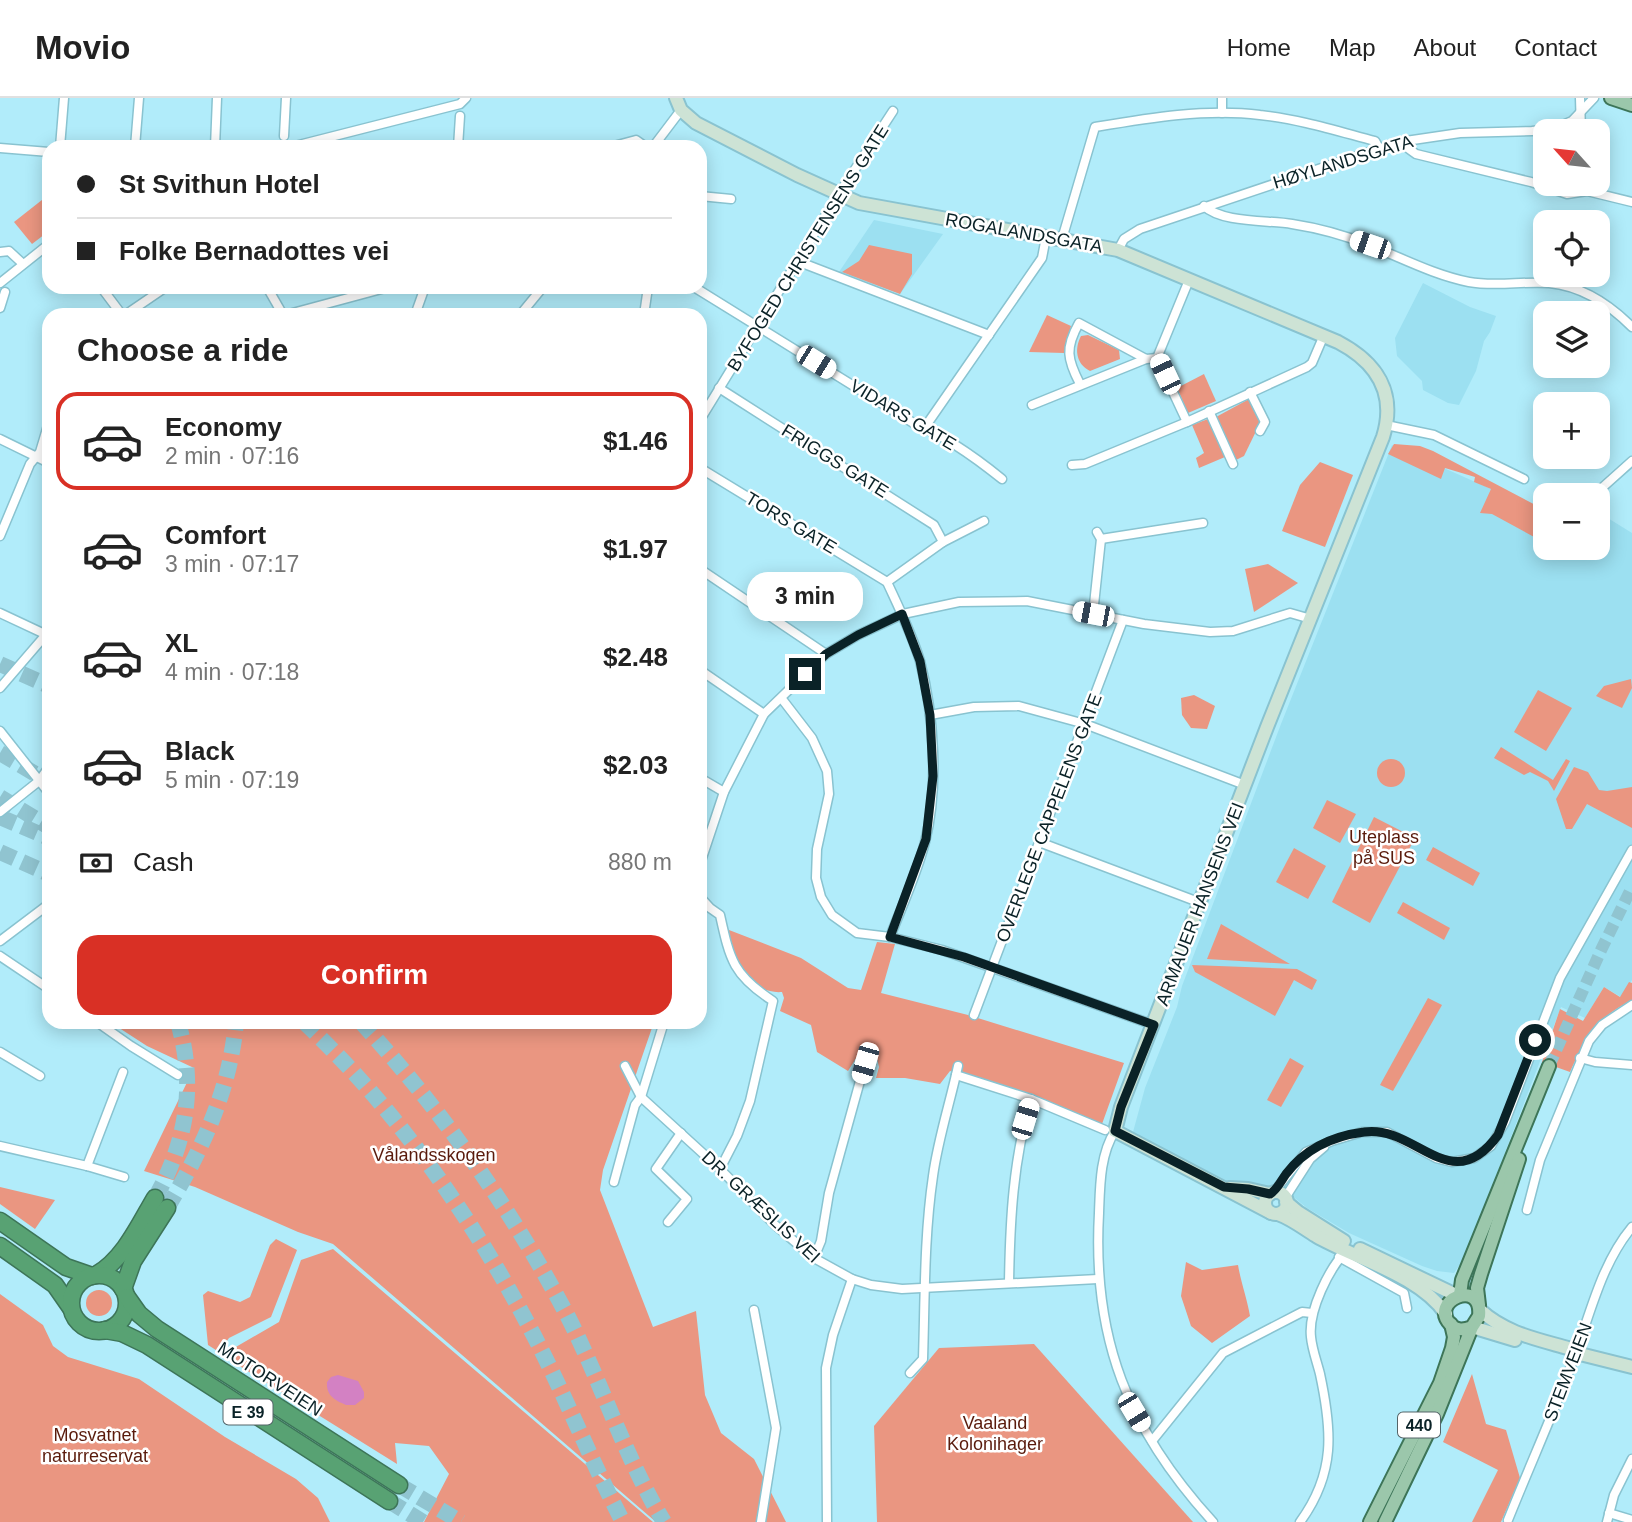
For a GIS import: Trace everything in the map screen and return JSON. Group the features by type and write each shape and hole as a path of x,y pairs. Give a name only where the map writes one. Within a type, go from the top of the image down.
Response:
{"highway":[{"path":"71,1307 76,1288 105,1270 161,1203 133,1261 125,1293 127,1305 122,1318 112,1328 105,1330"},
{"name":"E 39","path":"0,1222 66,1267 114,1279 125,1293"},
{"name":"E 39","path":"0,1246 55,1285 67,1298 76,1318 83,1326 94,1331 122,1333 147,1345 389,1501"},
{"name":"MOTORVEIEN","path":"125,1293 139,1314 157,1329 399,1485"}],"main road":[{"path":"1611,98 1632,105"},
{"name":"440","path":"1370,1522 1440,1383 1454,1337 1448,1319 1448,1303 1459,1295 1462,1280 1549,1066"},
{"name":"440","path":"1385,1522 1437,1414 1472,1327 1477,1322 1477,1288 1523,1147 1526,1128"},
{"path":"1459,1295 1471,1297 1479,1308"},
{"path":"1448,1319 1461,1329 1472,1327"}],"street":[{"path":"61,140 64,98"},
{"path":"136,140 139,98"},
{"path":"215,140 217,98"},
{"path":"284,136 286,98"},
{"path":"319,140 460,104 466,98"},
{"path":"1222,98 1222,113"},
{"path":"1580,98 1580,119"},
{"name":"HØYLANDSGATA","path":"1118,250 1124,239 1140,229 1379,148 1405,141 1460,133 1546,130 1567,123 1580,114 1594,98"},
{"path":"657,140 679,102"},
{"name":"ROGALANDSGATA","path":"679,102 696,123 859,203 1118,250 1324,335 1364,357 1382,384 1386,398"},
{"name":"BYFOGED CHRISTENSENS GATE","path":"707,408 893,111"},
{"path":"1062,239 1095,127 1222,113 1263,115 1375,141 1379,148"},
{"path":"458,140 460,116"},
{"path":"1405,141 1409,149 1416,154 1533,183"},
{"path":"0,148 42,151"},
{"path":"1610,195 1632,202"},
{"path":"707,197 731,199"},
{"path":"1204,206 1230,217 1291,223 1324,230 1370,245 1404,261 1469,282 1561,285 1596,298 1632,327"},
{"path":"925,427 1042,258 1046,237"},
{"path":"0,283 42,249"},
{"path":"0,252 9,251 22,263"},
{"path":"797,261 989,335"},
{"path":"1187,422 1157,358 1189,280"},
{"path":"0,308 5,292"},
{"path":"106,294 118,308"},
{"path":"134,308 155,294"},
{"path":"310,308 363,294"},
{"path":"526,308 537,294"},
{"name":"VIDARS GATE","path":"706,294 915,424 925,427 1002,479"},
{"path":"1080,384 1069,356 1069,344 1079,323 1146,359"},
{"path":"1072,465 1084,464 1187,422 1307,367 1312,363 1324,335"},
{"path":"1032,405 1146,359 1157,358"},
{"name":"FRIGGS GATE","path":"719,388 928,519 943,542"},
{"path":"1250,392 1265,422 1261,431"},
{"name":"ARMAUER HANSENS VEI","path":"1213,1522 1188,1494 1134,1412 1114,1360 1104,1323 1098,1279 1097,1242 1102,1171 1110,1130 1154,1025 1386,425 1386,398"},
{"path":"1209,411 1233,464"},
{"path":"1386,425 1434,435 1524,479"},
{"path":"0,439 42,460"},
{"path":"0,536 30,464 37,457 42,442"},
{"path":"1607,483 1632,461"},
{"name":"TORS GATE","path":"707,472 887,582"},
{"path":"890,937 926,839 933,776 930,715 920,661 887,582 943,542 984,522"},
{"path":"1093,614 1099,536 1203,523"},
{"path":"707,574 826,654"},
{"path":"707,843 724,792 764,714 826,654 902,614 959,602 1027,601 1123,620 1221,632 1255,625 1290,612 1311,619"},
{"path":"0,613 42,631"},
{"name":"OVERLEGE CAPPELENS GATE","path":"974,1015 1123,620"},
{"path":"0,688 42,641"},
{"path":"707,675 764,714"},
{"path":"782,699 812,738 827,771 829,794 817,849 816,869 821,897 832,915 858,933 890,937 942,950 1154,1025"},
{"path":"930,715 974,707 1019,706 1085,724 1245,785"},
{"path":"0,732 42,785"},
{"path":"0,812 42,777"},
{"path":"707,782 724,792"},
{"path":"1039,842 1201,903"},
{"path":"1274,1213 1284,1210 1279,1197 1287,1173 1306,1152 1332,1141 1362,1132 1387,1132 1436,1158 1452,1162 1466,1161 1491,1146 1505,1122 1560,978 1632,850"},
{"path":"707,905 720,915 729,957 752,988 773,1001 750,1101 737,1136 720,1169"},
{"path":"0,941 42,909"},
{"path":"0,956 42,984"},
{"path":"1527,1210 1535,1175 1580,1058 1594,1034 1611,1018 1632,1005"},
{"path":"107,1029 178,1075"},
{"path":"614,1182 635,1105 641,1097 662,1029"},
{"path":"0,1052 40,1076"},
{"path":"1580,1058 1632,1065"},
{"path":"814,1258 821,1241 830,1193 865,1063"},
{"name":"DR. GRÆSLIS VEI","path":"625,1066 641,1097 720,1169 774,1224 814,1258 852,1279 875,1286 902,1289 1098,1279"},
{"path":"910,1373 923,1359 924,1257 932,1178 957,1071 1110,1130 1274,1213 1292,1219 1316,1236 1414,1285 1439,1304 1448,1319"},
{"path":"87,1166 123,1072"},
{"path":"1009,1283 1016,1164 1031,1100"},
{"path":"668,1222 687,1199 656,1168 681,1133"},
{"path":"1274,1213 1265,1204 1279,1197 1310,1159 1332,1141"},
{"path":"0,1146 124,1177"},
{"path":"1224,1187 1248,1189 1279,1197 1345,1251 1404,1293 1407,1308"},
{"name":"STEMVEIEN","path":"1508,1520 1576,1353 1605,1271 1632,1227"},
{"path":"1345,1251 1459,1295"},
{"path":"1300,1522 1319,1492 1328,1462 1330,1443 1325,1400 1311,1338 1312,1313 1345,1251"},
{"path":"827,1522 826,1368 833,1335 852,1279"},
{"path":"1479,1308 1498,1326 1509,1331 1625,1366 1632,1374"},
{"path":"754,1310 776,1428 761,1522"},
{"path":"1152,1441 1223,1353 1302,1312 1312,1313"},
{"path":"1472,1327 1566,1354 1576,1353"},
{"path":"1607,1522 1614,1495 1632,1460"},
{"path":"1609,1513 1632,1520"}],"shaded area":[{"path":"874,220 943,234 900,294 839,272"},
{"path":"1423,283 1470,307 1496,316 1484,341 1476,371 1459,405 1448,403 1423,390 1422,381 1397,356 1395,338"},
{"path":"1392,445 1533,508 1533,560 1610,560 1610,519 1632,533 1632,980 1621,997 1604,987 1585,1018 1561,1007 1464,1259 1454,1273 1422,1266 1349,1233 1307,1208 1285,1190 1225,1182 1133,1132 1145,1088 1177,1007 1182,986 1281,724"},
{"path":"338,1375 358,1381 364,1398 355,1405 346,1405 332,1396 327,1382"}],"green space":[{"path":"42,200 42,236 32,244 14,222"},
{"path":"869,245 912,254 912,274 900,294 842,272 859,261"},
{"path":"1047,315 1071,326 1064,353 1029,352"},
{"path":"1088,335 1119,350 1120,359 1090,371 1085,368 1079,360 1077,346 1081,336"},
{"path":"1204,374 1216,401 1188,413 1177,388"},
{"path":"1251,398 1261,421 1244,456 1236,460 1216,417"},
{"path":"1208,419 1225,457 1199,468 1196,458 1204,453 1192,425"},
{"path":"1394,444 1420,446 1533,504 1533,536 1492,514 1480,513 1491,489 1474,482 1475,477 1445,468 1441,479 1388,454"},
{"path":"1320,462 1353,475 1325,547 1282,531 1300,485"},
{"path":"1268,564 1298,583 1254,612 1245,569"},
{"path":"1631,679 1632,688 1622,708 1596,696 1604,686"},
{"path":"1538,690 1572,708 1546,751 1514,732"},
{"path":"1194,695 1215,706 1207,729 1191,728 1182,715 1181,698"},
{"path":"1501,747 1553,780 1566,759 1570,761 1554,791 1548,781 1530,772 1524,775 1494,758"},
{"path":"1391,759 1401,763 1405,773 1401,783 1391,787 1381,783 1377,773 1381,763"},
{"path":"1574,767 1588,772 1599,790 1632,787 1632,828 1587,804 1572,829 1566,829 1556,799"},
{"path":"1327,800 1356,814 1340,843 1313,828"},
{"name":"Uteplass på SUS","path":"1374,817 1415,838 1370,923 1332,902"},
{"path":"1433,847 1480,873 1473,886 1426,860"},
{"path":"1294,848 1326,866 1308,899 1276,882"},
{"path":"1403,902 1450,928 1444,940 1397,913"},
{"path":"1221,924 1290,964 1207,959"},
{"path":"729,930 801,958 848,988 861,990 877,942 895,944 881,993 968,1015 1124,1063 1102,1124 1034,1095 950,1071 940,1084 905,1078 876,1078 879,1067 877,1058 864,1050 848,1071 817,1052 811,1025 780,1011 784,998 782,992 765,990 745,975 730,951"},
{"path":"1192,965 1297,969 1317,980 1312,990 1294,980 1275,1016 1195,972"},
{"path":"1629,982 1632,983 1632,1000 1609,1014 1593,1030 1570,1072 1542,1062 1560,1009 1583,1021 1604,987 1620,997"},
{"path":"1428,998 1442,1005 1393,1091 1380,1085"},
{"name":"Vålandsskogen","path":"121,1029 652,1029 603,1170 600,1190 653,1327 696,1311 705,1395 721,1433 754,1459 786,1522 656,1522 333,1244 298,1232 195,1187 144,1171 194,1068 147,1046"},
{"path":"1290,1058 1304,1066 1281,1107 1267,1100"},
{"path":"0,1187 55,1200 35,1229 0,1204"},
{"path":"276,1239 297,1250 271,1317 229,1338 219,1352 208,1345 203,1295 208,1291 240,1302 250,1297 270,1245"},
{"path":"333,1249 653,1522 424,1522 449,1474 429,1446 395,1443 397,1464 222,1355 279,1322 301,1260"},
{"path":"1186,1262 1202,1270 1238,1265 1250,1316 1212,1343 1191,1326 1181,1296"},
{"path":"99,1290 108,1294 112,1303 108,1312 99,1316 90,1312 86,1303 90,1294"},
{"name":"Mosvatnet naturreservat","path":"0,1294 43,1325 53,1346 68,1357 139,1379 225,1437 296,1479 318,1498 330,1522 0,1522"},
{"name":"Vaaland Kolonihager","path":"1034,1344 1193,1522 877,1522 874,1426 939,1348"},
{"path":"1472,1374 1486,1424 1506,1430 1520,1478 1501,1522 1472,1522 1498,1470 1443,1442"}],"tunnel":[{"path":"0,664 42,683"},
{"path":"0,753 42,778"},
{"path":"0,797 42,823"},
{"path":"0,817 42,835"},
{"path":"0,852 42,871"},
{"path":"1549,1066 1632,887"},
{"path":"155,1198 175,1156 185,1113 187,1068 180,1029"},
{"path":"167,1208 192,1164 212,1119 228,1072 235,1029"},
{"path":"311,1029 401,1128 458,1206 484,1247 543,1353 623,1522"},
{"path":"367,1029 446,1124 520,1233 565,1311 637,1471 664,1522"},
{"path":"399,1485 461,1522"},
{"path":"389,1501 423,1522"}],"route":[{"path":"805,674 826,654 902,614 920,661 930,715 933,776 926,839 890,937 964,957 1154,1025 1121,1107 1115,1131 1224,1187 1273,1193 1306,1152 1362,1132 1387,1132 1444,1161 1461,1162 1474,1158 1491,1146 1505,1122 1535,1040"}]}
